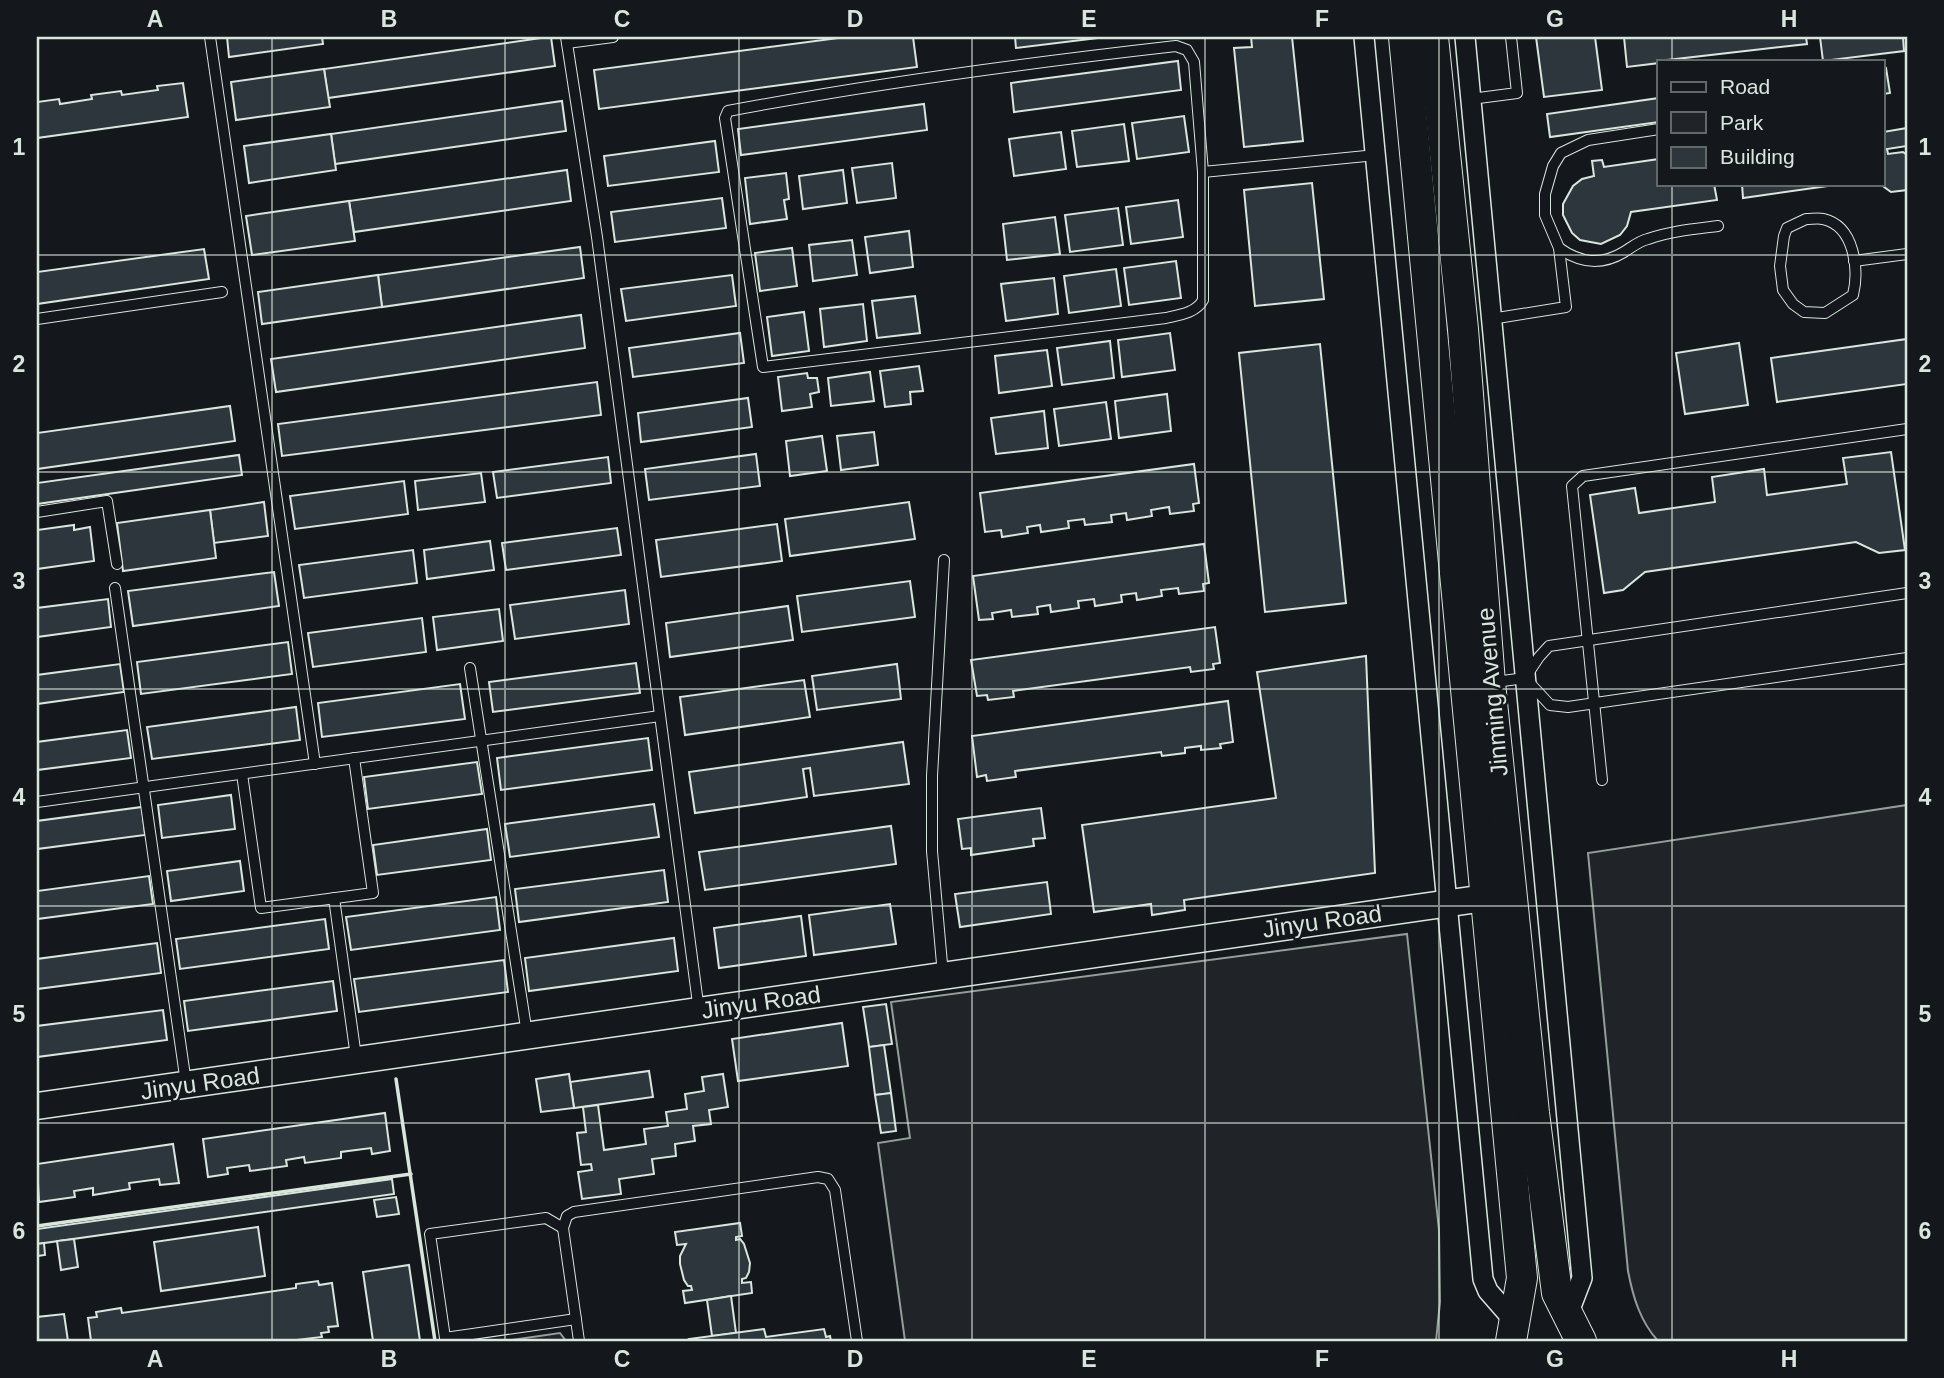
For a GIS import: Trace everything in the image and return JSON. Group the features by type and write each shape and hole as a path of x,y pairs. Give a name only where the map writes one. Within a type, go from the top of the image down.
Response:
{"main road":[{"name":"Jinming Avenue","path":"1404,37 1522,1278 1513,1332"},
{"name":"Jinming Avenue","path":"1433,37 1463,329 1490,683 1534,1113 1552,1269 1557,1293 1574,1329"}],"street":[{"path":"1364,37 1483,1279 1513,1332"},
{"path":"1465,37 1582,1278 1574,1329"},
{"name":"Jinyu Road","path":"37,1106 1485,898"}],"lane":[{"path":"210,37 315,764"},
{"path":"613,37 566,40 597,237 699,1011"},
{"path":"1471,99 1517,93 1511,37"},
{"path":"1176,46 1187,50 1194,62 1203,172 1203,300 1200,306 1187,313 1166,318 763,367 725,118 728,111 1052,60 1176,46"},
{"path":"1491,319 1566,307 1559,248 1545,215 1545,194 1553,166 1561,153 1588,140 1657,129"},
{"path":"1203,172 1376,155"},
{"path":"1806,219 1825,219 1838,226 1850,241 1854,261 1856,280 1853,295 1825,313 1804,312 1793,304 1783,290 1780,266 1784,236 1787,228 1806,219"},
{"path":"1559,248 1574,258 1588,262 1613,259 1642,240 1665,233 1718,226"},
{"path":"1854,261 1907,254"},
{"path":"37,319 222,292"},
{"path":"1602,780 1572,486 1583,476 1907,429"},
{"path":"37,512 107,501 117,564"},
{"path":"943,976 933,851 932,776 944,560"},
{"path":"115,588 187,1085"},
{"path":"1490,683 1525,678 1549,646 1907,593"},
{"path":"1525,678 1550,705 1567,707 1907,658"},
{"path":"470,668 527,1036"},
{"path":"37,802 660,716"},
{"path":"242,774 261,908 373,893 354,758"},
{"path":"334,898 356,1060"},
{"path":"579,1341 563,1228 566,1216 574,1212 818,1177 828,1179 835,1190 857,1341"},
{"path":"563,1228 546,1218 430,1234 445,1338 576,1319"}],"green space":[{"path":"1907,805 1907,1341 1658,1341 1638,1308 1628,1271 1588,853"},
{"path":"1407,934 1439,1230 1440,1302 1436,1341 905,1341 878,1143 910,1138 891,1002"},
{"path":"560,1333 566,1341 504,1341"}],"building":[{"path":"227,37 322,37 323,44 229,57"},
{"path":"551,37 555,66 328,98 324,69"},
{"path":"846,37 913,37 917,67 599,109 594,70"},
{"path":"1015,37 1106,37 1016,48"},
{"path":"1251,37 1292,37 1303,141 1244,147 1234,48 1252,47"},
{"path":"1536,37 1595,37 1602,90 1544,97"},
{"path":"1624,37 1806,37 1807,44 1657,60 1657,63 1627,67"},
{"path":"1820,37 1903,37 1904,51 1823,60"},
{"path":"1178,61 1181,90 1014,112 1011,83"},
{"path":"1886,68 1890,93 1884,94"},
{"path":"324,69 330,107 236,120 231,82"},
{"path":"183,83 188,117 37,138 37,102 59,99 60,104 92,99 91,95 121,91 122,95"},
{"path":"1657,98 1657,122 1550,137 1547,114"},
{"path":"562,101 566,131 335,164 331,134"},
{"path":"924,104 927,130 741,155 738,129"},
{"path":"1184,116 1189,152 1137,159 1132,123"},
{"path":"1124,124 1129,161 1077,167 1072,131"},
{"path":"1907,128 1907,146 1887,149 1888,154 1903,152 1907,155 1907,190 1891,192 1883,186 1884,132"},
{"path":"1061,132 1066,169 1014,176 1009,139"},
{"path":"331,134 336,170 249,183 244,146"},
{"path":"715,141 719,172 608,186 604,156"},
{"path":"1657,159 1657,186 1714,186 1717,200 1631,212 1627,226 1620,235 1601,244 1580,240 1572,233 1563,215 1563,204 1573,186 1582,179 1594,176 1592,161 1602,160 1604,167"},
{"path":"892,163 896,198 857,203 852,168"},
{"path":"567,170 571,201 354,232 349,201"},
{"path":"843,170 847,203 803,209 799,176"},
{"path":"786,173 789,199 784,200 787,219 750,224 745,178"},
{"path":"1312,183 1324,299 1255,306 1244,190"},
{"path":"1742,186 1828,186 1743,198"},
{"path":"722,198 726,228 615,242 611,212"},
{"path":"1178,200 1183,237 1131,244 1126,207"},
{"path":"349,201 355,241 252,255 246,216"},
{"path":"1118,208 1123,245 1070,252 1065,215"},
{"path":"1055,217 1060,254 1007,260 1003,224"},
{"path":"909,231 913,267 870,273 865,237"},
{"path":"852,240 857,275 813,281 809,245"},
{"path":"580,247 584,278 382,307 378,275"},
{"path":"792,248 797,286 760,291 755,253"},
{"path":"204,249 209,279 37,304 37,272"},
{"path":"1176,261 1181,298 1129,305 1124,268"},
{"path":"1116,269 1121,306 1069,313 1064,276"},
{"path":"378,275 382,307 262,324 258,292"},
{"path":"732,275 736,306 626,321 621,289"},
{"path":"1054,278 1058,314 1006,321 1001,284"},
{"path":"915,296 920,333 877,338 872,301"},
{"path":"863,304 867,341 824,347 820,309"},
{"path":"804,312 809,351 772,356 767,317"},
{"path":"581,315 585,348 276,392 271,359"},
{"path":"740,333 744,363 633,377 629,348"},
{"path":"1170,333 1175,370 1122,377 1118,340"},
{"path":"1907,339 1907,384 1777,402 1771,358"},
{"path":"1110,341 1114,378 1062,385 1057,348"},
{"path":"1739,343 1748,405 1685,414 1676,353"},
{"path":"1320,344 1346,603 1265,612 1239,353"},
{"path":"1047,350 1052,386 999,393 995,356"},
{"path":"919,366 923,391 910,392 911,404 885,407 880,371"},
{"path":"870,372 874,401 831,406 828,378"},
{"path":"807,373 808,378 817,378 819,392 810,394 812,407 782,411 778,377"},
{"path":"597,382 601,415 282,456 278,424"},
{"path":"1167,394 1171,431 1119,438 1115,401"},
{"path":"748,398 752,427 641,442 638,413"},
{"path":"1106,402 1111,439 1059,446 1054,409"},
{"path":"230,406 235,441 37,469 37,433"},
{"path":"1044,411 1048,448 996,454 991,418"},
{"path":"874,432 878,465 841,470 837,436"},
{"path":"822,436 827,471 790,476 786,441"},
{"path":"1891,452 1905,550 1879,553 1856,542 1645,572 1623,590 1604,593 1590,495 1635,488 1639,513 1715,502 1712,477 1764,469 1767,495 1847,484 1843,458"},
{"path":"756,454 760,486 649,500 645,469"},
{"path":"239,455 242,475 37,504 37,483"},
{"path":"608,457 611,483 497,498 493,472"},
{"path":"1194,464 1199,503 1193,504 1194,511 1170,514 1169,507 1151,510 1152,516 1127,520 1126,513 1111,515 1112,522 1085,525 1084,519 1068,521 1069,528 1041,532 1040,525 1027,527 1028,533 1002,537 1001,530 985,532 980,493"},
{"path":"481,473 485,502 418,510 415,481"},
{"path":"404,481 408,514 295,529 290,496"},
{"path":"264,502 268,536 214,543 210,510"},
{"path":"909,502 915,539 790,556 785,519"},
{"path":"210,510 216,558 123,571 117,523"},
{"path":"777,524 782,561 661,577 656,540"},
{"path":"74,525 74,530 90,527 94,561 37,569 37,530"},
{"path":"617,528 621,555 506,570 502,543"},
{"path":"490,541 494,570 427,579 424,550"},
{"path":"1204,544 1209,583 1203,584 1204,591 1179,594 1178,588 1161,590 1162,596 1137,600 1136,593 1121,595 1122,602 1095,606 1094,599 1078,601 1079,608 1051,612 1050,605 1037,607 1038,614 1012,617 1011,610 992,613 993,619 979,620 973,576"},
{"path":"413,550 417,583 304,598 299,565"},
{"path":"274,572 279,606 133,626 128,591"},
{"path":"910,581 915,617 802,632 797,596"},
{"path":"625,590 629,624 515,639 510,605"},
{"path":"108,599 111,627 37,637 37,608"},
{"path":"788,606 793,640 670,657 666,623"},
{"path":"499,609 503,641 437,650 433,617"},
{"path":"422,618 426,652 313,667 308,633"},
{"path":"1215,627 1220,663 1213,664 1214,669 1191,672 1190,667 1013,691 1014,697 988,700 987,695 977,696 971,660"},
{"path":"288,642 292,674 141,694 137,662"},
{"path":"1366,656 1375,873 1184,900 1185,910 1152,915 1151,904 1094,912 1082,825 1276,798 1257,672"},
{"path":"636,663 640,693 493,712 489,682"},
{"path":"120,664 124,692 37,704 37,675"},
{"path":"897,664 901,699 817,710 812,676"},
{"path":"804,680 810,717 685,735 680,697"},
{"path":"460,684 465,719 322,737 318,703"},
{"path":"1228,701 1233,742 1220,744 1221,748 1201,750 1201,746 1185,748 1185,753 1162,756 1161,752 1015,771 1016,777 987,781 986,775 977,777 972,736"},
{"path":"296,707 300,740 152,759 147,727"},
{"path":"127,730 131,758 37,770 37,742"},
{"path":"648,738 652,770 501,790 497,758"},
{"path":"903,742 909,784 814,796 810,768 803,769 807,797 695,813 689,772"},
{"path":"477,762 482,794 368,809 364,777"},
{"path":"231,795 235,829 162,838 158,805"},
{"path":"654,804 659,837 510,857 505,824"},
{"path":"142,807 145,835 37,849 37,821"},
{"path":"1041,808 1045,838 1033,839 1034,846 971,855 971,848 962,849 958,819"},
{"path":"891,826 896,864 705,890 699,852"},
{"path":"487,829 491,860 377,875 373,845"},
{"path":"240,861 244,891 171,901 167,871"},
{"path":"664,870 668,902 519,922 515,889"},
{"path":"149,876 153,904 37,919 37,891"},
{"path":"1047,882 1051,914 960,927 955,894"},
{"path":"496,897 500,930 351,950 346,917"},
{"path":"890,904 896,944 814,955 809,915"},
{"path":"801,916 806,956 719,968 714,928"},
{"path":"325,919 329,949 180,969 176,939"},
{"path":"674,938 678,971 529,991 525,958"},
{"path":"157,943 161,973 37,989 37,959"},
{"path":"504,960 508,992 359,1012 354,979"},
{"path":"333,981 337,1011 188,1031 184,1001"},
{"path":"886,1004 892,1044 869,1047 863,1007"},
{"path":"163,1010 167,1040 37,1057 37,1026"},
{"path":"842,1023 848,1066 738,1081 732,1039"},
{"path":"884,1045 891,1093 875,1095 869,1047"},
{"path":"649,1071 653,1097 574,1108 570,1082"},
{"path":"569,1074 574,1108 541,1112 536,1079"},
{"path":"723,1074 728,1107 709,1110 711,1124 693,1126 695,1141 675,1144 676,1156 652,1159 654,1174 619,1179 621,1194 582,1199 578,1172 592,1170 591,1164 581,1165 577,1133 586,1132 583,1107 598,1105 604,1150 646,1144 644,1129 668,1126 666,1112 687,1109 685,1094 704,1091 702,1077"},
{"path":"891,1093 896,1131 881,1133 875,1095"},
{"path":"385,1113 390,1151 372,1154 371,1148 341,1152 341,1158 305,1163 304,1157 286,1160 287,1166 250,1171 249,1165 227,1168 228,1174 208,1177 203,1139"},
{"path":"173,1144 179,1183 160,1185 159,1179 129,1183 130,1189 93,1195 93,1188 74,1191 75,1197 39,1202 37,1164"},
{"path":"392,1179 394,1194 37,1244 37,1229"},
{"path":"396,1197 399,1214 377,1217 374,1200"},
{"path":"740,1223 742,1236 736,1237 736,1240 740,1239 744,1244 750,1263 749,1272 746,1278 742,1279 742,1283 751,1282 752,1293 685,1303 683,1291 692,1290 684,1280 680,1264 680,1256 686,1244 677,1245 675,1232"},
{"path":"258,1227 265,1276 161,1291 154,1242"},
{"path":"74,1239 78,1267 61,1270 57,1241"},
{"path":"44,1243 45,1255 37,1256 37,1244"},
{"path":"409,1265 420,1341 373,1341 363,1272"},
{"path":"318,1281 319,1285 332,1283 338,1326 328,1327 329,1332 321,1333 322,1337 288,1341 91,1341 88,1318 97,1317 96,1312 121,1308 122,1313 296,1288 296,1284"},
{"path":"731,1296 736,1333 712,1336 707,1300"},
{"path":"64,1314 68,1341 37,1341 37,1317"},
{"path":"764,1329 766,1337 824,1329 826,1337 830,1336 831,1341 689,1339"}],"wall":[{"path":"396,1079 435,1341"},
{"path":"37,1226 411,1174"}]}
